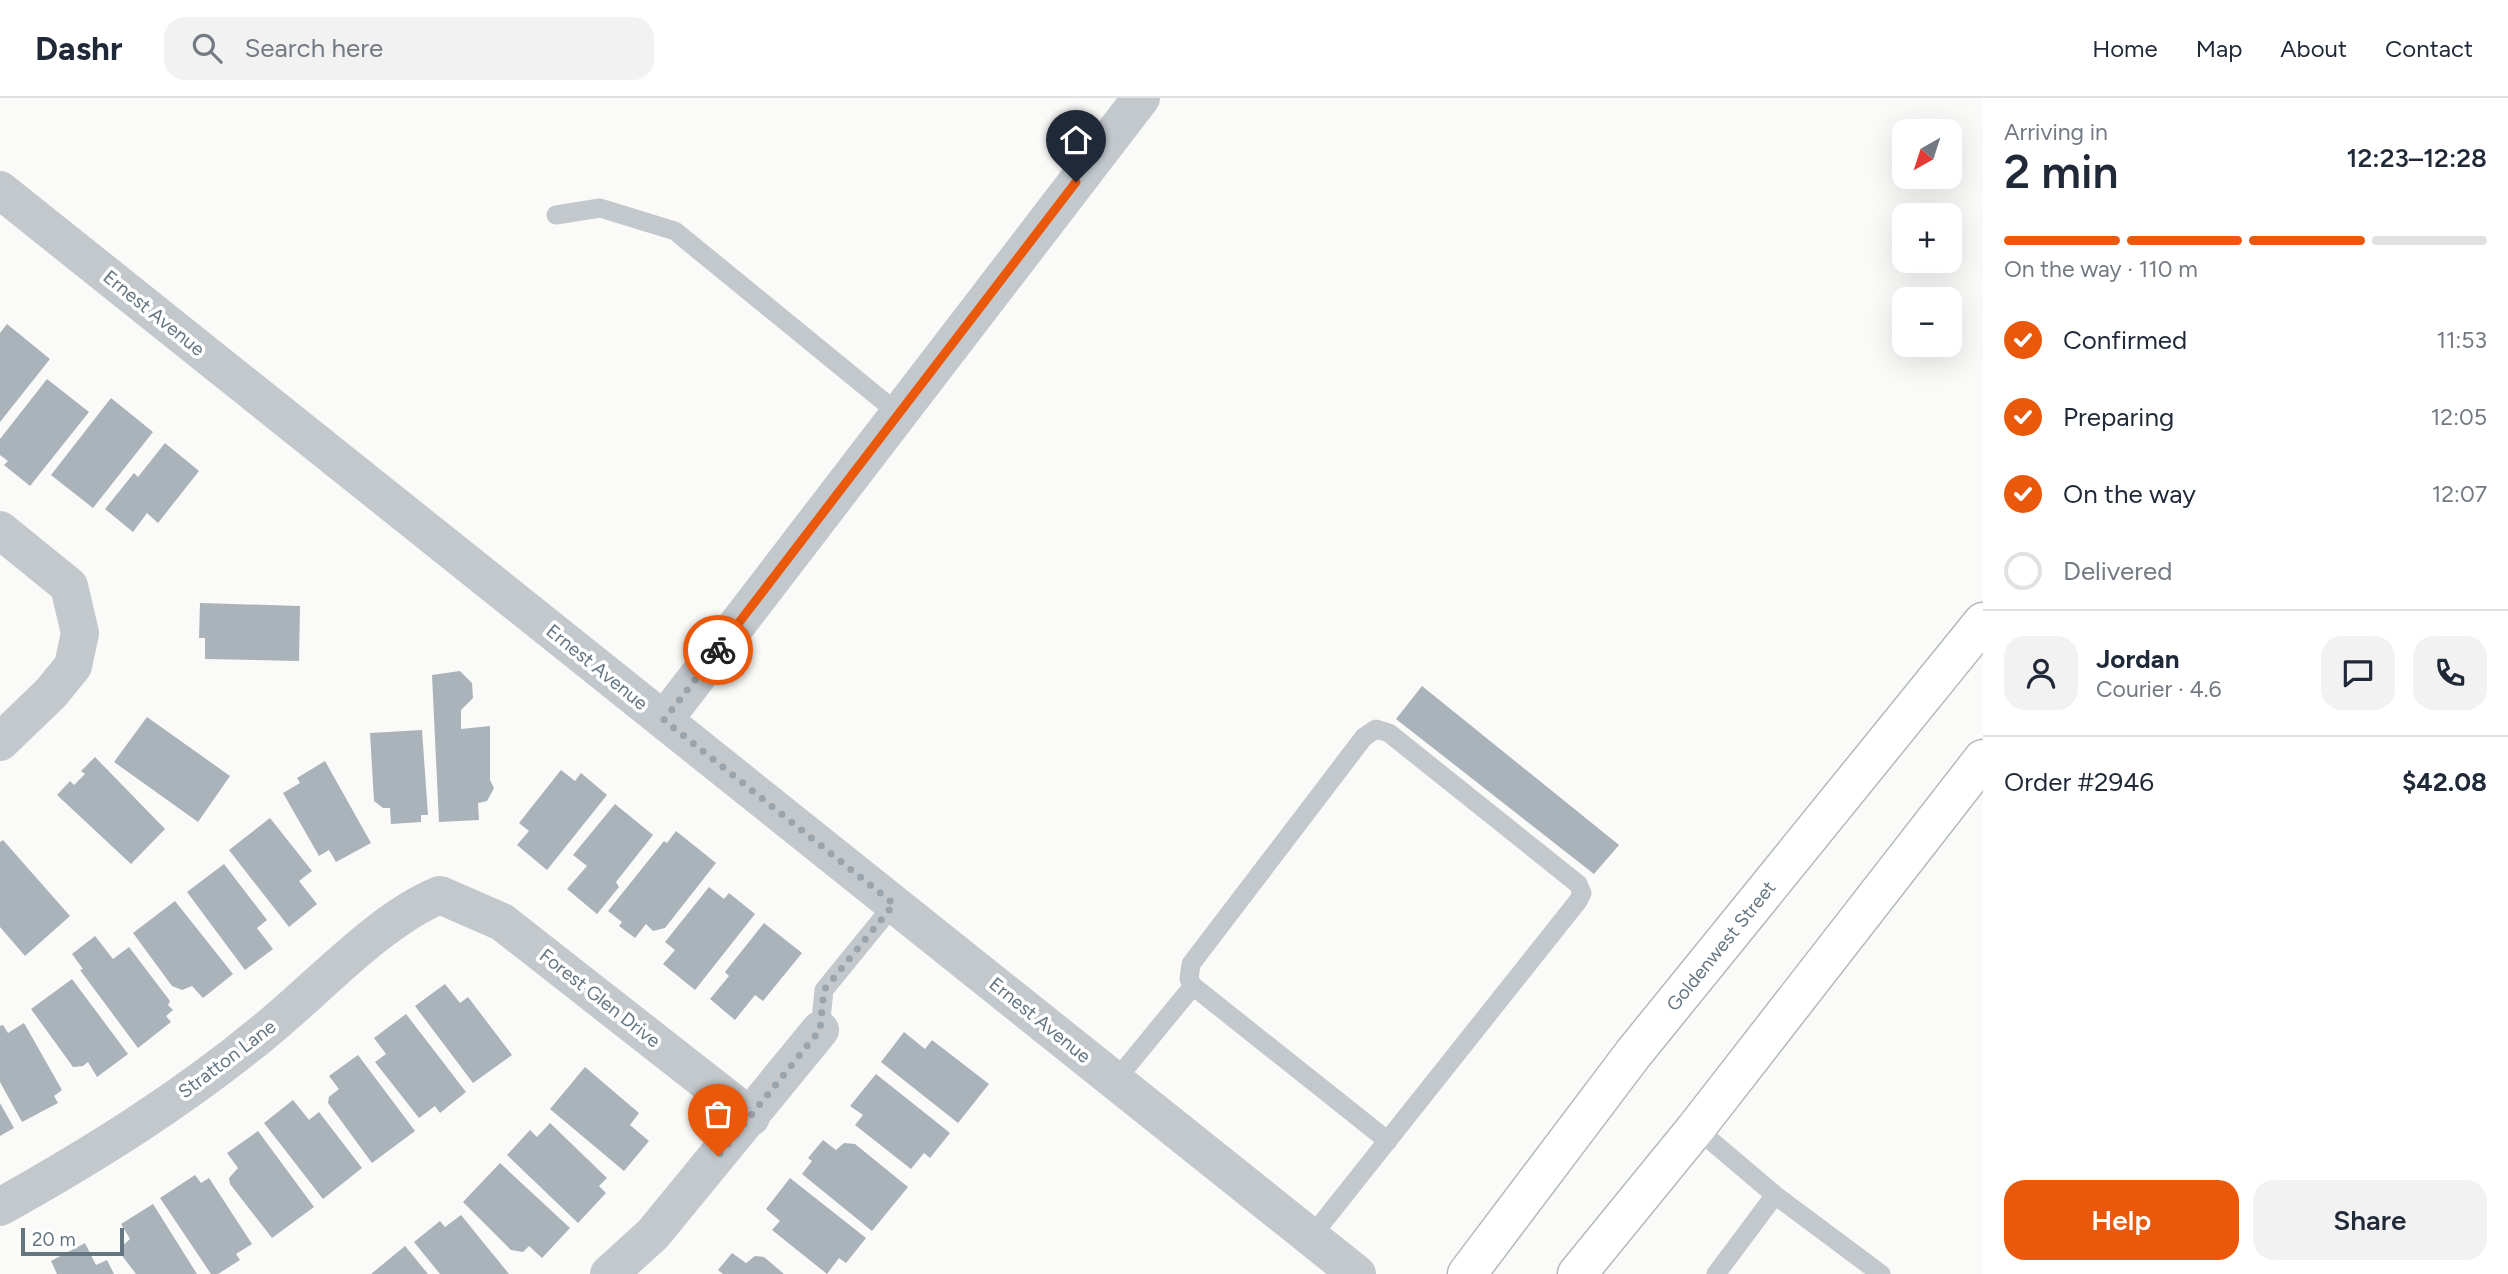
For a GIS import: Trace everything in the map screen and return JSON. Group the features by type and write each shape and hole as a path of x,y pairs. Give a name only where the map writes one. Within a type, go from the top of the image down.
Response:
{"main road":[{"name":"Goldenwest Street","path":"1467,1274 1633,1054 1983,622"},
{"path":"1577,1274 1696,1128 1983,759"}],"street":[{"path":"664,720 1141,98"},
{"name":"Ernest Avenue","path":"0,190 1357,1274"},
{"path":"0,530 69,586 80,633 73,666 51,693 0,742"},
{"name":"Forest Glen Drive","path":"440,895 502,922 751,1117"},
{"name":"Stratton Lane","path":"0,1207 89,1157 191,1088 264,1032 389,925 415,905 440,895"},
{"path":"609,1274 653,1234 820,1030"}],"lane":[{"path":"556,215 600,208 675,231 899,414"},
{"path":"1311,1237 1388,1141 1582,893 1578,884 1389,733 1376,729 1364,737 1191,964 1189,979 1193,986 1388,1141"},
{"path":"820,1030 824,990 894,904"},
{"path":"1115,1081 1193,986"},
{"path":"1696,1128 1775,1195 1881,1274"},
{"path":"1716,1274 1775,1195"}],"building":[{"path":"7,324 50,359 0,422 0,333"},
{"path":"47,379 89,412 30,486 4,465 8,461 0,455 0,439"},
{"path":"111,398 153,432 93,508 51,475"},
{"path":"165,443 199,471 158,523 147,513 133,532 105,509 134,473 138,477"},
{"path":"200,603 300,606 299,661 205,659 205,638 199,638"},
{"path":"460,671 472,683 473,698 461,710 461,729 490,726 490,780 494,788 487,801 478,803 479,820 439,822 432,675"},
{"path":"1422,686 1619,845 1594,874 1396,719"},
{"path":"147,717 230,776 198,822 114,762"},
{"path":"422,730 428,815 421,815 421,822 391,824 390,808 383,808 374,801 370,733"},
{"path":"95,757 165,829 131,864 57,795 70,781 74,785 85,774 81,771"},
{"path":"325,761 371,843 336,862 329,850 319,856 283,793 300,783 297,778"},
{"path":"561,770 575,781 581,773 607,795 547,870 517,845 529,831 519,823"},
{"path":"615,804 653,835 616,882 619,887 597,914 567,889 587,866 573,855"},
{"path":"270,818 312,871 299,881 317,904 289,927 229,850"},
{"path":"676,831 716,863 665,928 653,931 646,924 635,938 619,926 622,922 608,911 664,841 667,843"},
{"path":"3,840 70,916 25,956 0,927 0,842"},
{"path":"224,864 267,920 257,928 273,949 245,970 187,892"},
{"path":"709,887 724,899 729,893 755,914 695,990 663,964 675,950 665,942"},
{"path":"175,901 233,974 203,998 192,986 182,990 172,986 133,933"},
{"path":"764,923 802,953 763,1001 755,995 735,1020 710,999 729,976 725,972"},
{"path":"95,936 113,959 129,947 170,1001 168,1005 173,1010 166,1016 171,1022 138,1048 80,970 83,969 72,954"},
{"path":"72,979 128,1054 97,1077 88,1062 83,1066 73,1067 31,1009"},
{"path":"445,984 460,1003 468,997 512,1055 473,1083 415,1006"},
{"path":"406,1014 466,1092 440,1113 435,1106 419,1118 375,1062 386,1054 374,1038"},
{"path":"24,1023 62,1090 54,1096 58,1103 22,1122 0,1082 0,1026 3,1025 8,1033"},
{"path":"904,1032 925,1049 932,1040 989,1084 958,1123 881,1062"},
{"path":"358,1055 415,1131 372,1163 328,1103 329,1097 339,1089 329,1076"},
{"path":"585,1067 639,1113 630,1125 649,1141 624,1171 550,1109"},
{"path":"876,1074 950,1133 930,1158 924,1153 911,1169 855,1125 863,1115 850,1106"},
{"path":"293,1100 309,1120 319,1112 362,1168 323,1199 264,1123"},
{"path":"0,1103 14,1128 0,1136"},
{"path":"550,1123 607,1178 599,1186 606,1193 578,1223 507,1155 530,1130 537,1137"},
{"path":"258,1131 314,1207 272,1238 230,1184 229,1178 238,1168 227,1153"},
{"path":"823,1140 836,1150 844,1143 855,1144 908,1187 872,1231 802,1174 812,1161 808,1158"},
{"path":"500,1163 570,1228 542,1258 529,1246 523,1252 511,1250 463,1202"},
{"path":"195,1175 201,1183 209,1178 252,1244 236,1254 240,1260 218,1274 211,1274 160,1198"},
{"path":"790,1178 866,1238 846,1263 839,1258 827,1274 772,1230 780,1221 766,1209"},
{"path":"153,1204 197,1274 136,1274 123,1257 121,1247 130,1239 121,1224"},
{"path":"461,1215 509,1274 440,1274 414,1242 440,1221 445,1227"},
{"path":"85,1243 96,1265 107,1260 114,1274 57,1274 51,1261"},
{"path":"405,1246 428,1274 371,1274"},
{"path":"732,1253 746,1263 755,1256 764,1257 784,1274 723,1274 718,1270"}],"way so far":[{"path":"718,650 664,720 894,904 824,990 820,1030 718,1156"}],"route":[{"path":"718,650 1076,182"}]}
